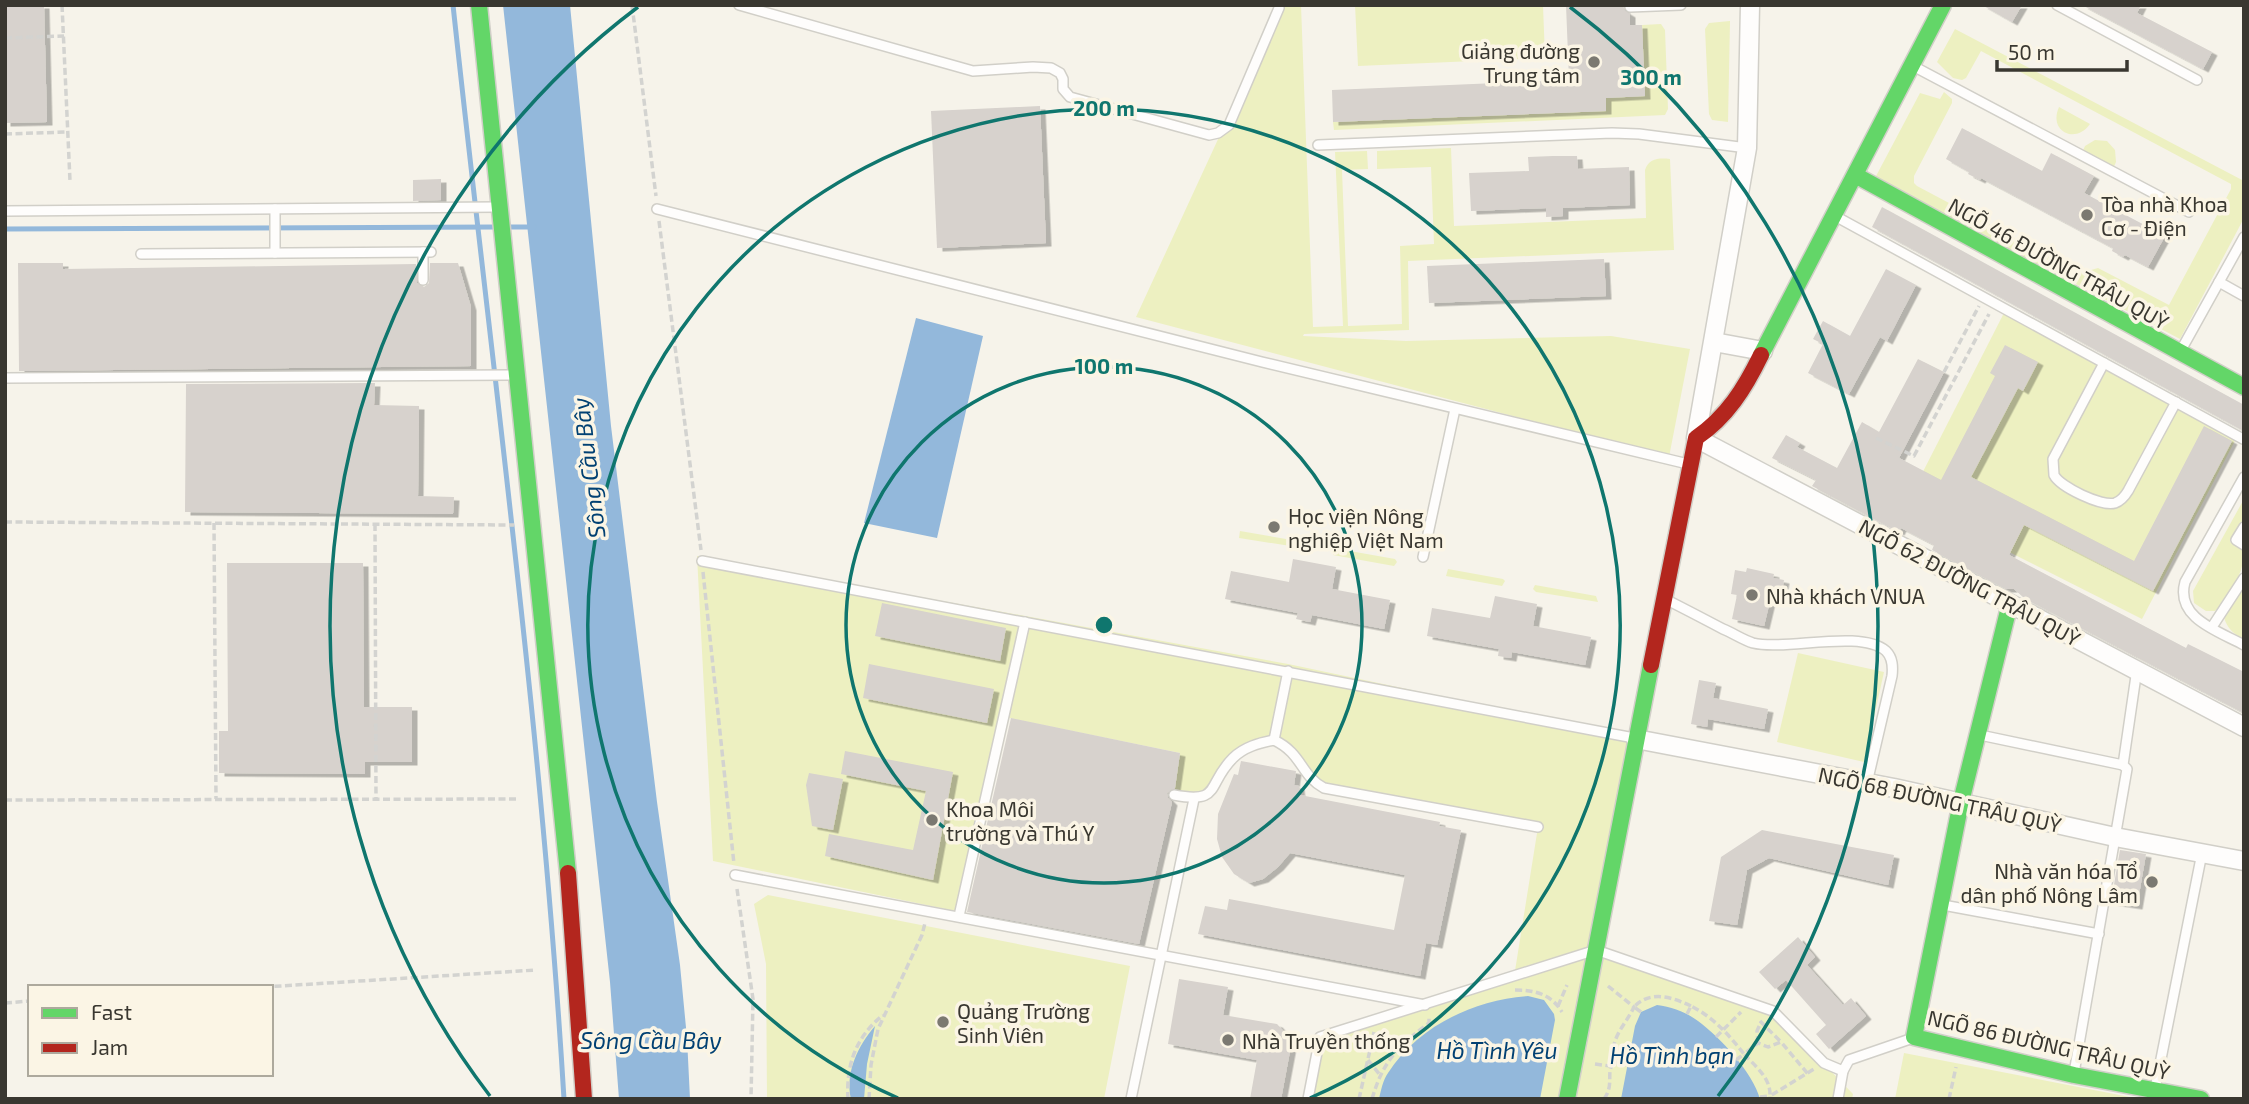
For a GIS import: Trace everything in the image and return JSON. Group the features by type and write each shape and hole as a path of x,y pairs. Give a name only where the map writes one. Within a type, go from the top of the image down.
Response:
{"street":[{"path":"480,5 497,207 507,262 513,375 573,921 584,1099"},
{"path":"1567,1099 1696,439 1747,148 1750,5"},
{"path":"1696,439 1714,426 1744,389 1912,66 1939,8"},
{"name":"NGÕ 46 ĐƯỜNG TRÂU QUỲ","path":"1855,175 2239,382"},
{"path":"1714,342 1763,351"},
{"name":"NGÕ 62 ĐƯỜNG TRÂU QUỲ","path":"1696,439 2244,726"},
{"path":"1961,802 2010,603"},
{"name":"NGÕ 68 ĐƯỜNG TRÂU QUỲ","path":"1636,739 1867,783 2115,837 2244,861"},
{"name":"NGÕ 86 ĐƯỜNG TRÂU QUỲ","path":"1961,802 1914,1037 2074,1075 2201,1099"}],"lane":[{"path":"739,5 973,71 1051,68 1060,73 1063,89 1070,97 1209,135 1229,125 1279,8"},
{"path":"1630,7 1681,5"},
{"path":"2057,5 2197,80"},
{"path":"1912,66 2189,212"},
{"path":"1318,145 1612,133 1747,148"},
{"path":"5,211 275,213 497,207"},
{"path":"657,209 957,287 1691,465"},
{"path":"275,213 275,253"},
{"path":"1834,215 2243,439"},
{"path":"2180,352 2244,237"},
{"path":"141,254 427,252 423,280"},
{"path":"2219,282 2244,296"},
{"path":"2104,363 2053,459 2054,475 2057,482 2065,488 2108,503 2122,499 2129,491 2176,402"},
{"path":"5,378 424,371 513,375"},
{"path":"1423,557 1455,409"},
{"path":"2244,477 2241,488 2186,582 2183,592 2184,602 2194,617 2244,645"},
{"path":"2244,527 2236,540 2244,545"},
{"path":"702,561 1636,739"},
{"path":"2212,627 2244,579"},
{"path":"1665,599 1750,642 1767,645 1828,641 1866,643 1883,649 1893,667 1892,676 1867,783"},
{"path":"959,916 1025,622"},
{"path":"2123,765 2137,669"},
{"path":"1274,740 1288,671"},
{"path":"1979,734 2123,765 2127,769 2074,1075"},
{"path":"1174,795 1194,799 1204,797 1240,752 1256,744 1274,740 1287,746 1300,759 1311,781 1324,788 1538,827"},
{"path":"1131,1099 1194,799"},
{"path":"2155,1090 2202,853"},
{"path":"735,875 1425,1004"},
{"path":"1941,905 2099,934"},
{"path":"1308,1099 1320,1037 1596,950 1773,1011 1824,1063 1843,1071"},
{"path":"1838,1099 1843,1071 1849,1060 1907,1042 1914,1037"}],"path":[{"path":"62,5 71,181"},
{"path":"5,38 64,36"},
{"path":"5,134 68,132"},
{"path":"1944,372 1984,296"},
{"path":"1876,438 1914,456 1995,303"},
{"path":"5,522 505,525"},
{"path":"214,523 216,799"},
{"path":"374,524 376,799"},
{"path":"5,800 519,799"},
{"path":"869,1099 871,1065 878,1029 922,935 928,911"},
{"path":"273,986 536,970"},
{"path":"1592,973 1641,1012"},
{"path":"1489,985 1504,990 1546,994 1563,1015"},
{"path":"1604,1099 1610,1090 1609,1071 1614,1062 1618,1029 1625,1023 1634,1007 1645,998 1653,996 1670,998 1691,1006 1724,1029 1763,1074 1770,1089 1770,1097"},
{"path":"5,1003 28,1001"},
{"path":"1372,1099 1380,1075 1397,1048 1429,1023 1425,1004"},
{"path":"1687,1014 1691,1006"},
{"path":"1716,1037 1741,1012 1747,1013"},
{"path":"848,1099 848,1071 856,1046 868,1027 884,1013"},
{"path":"1755,1016 1808,1074"},
{"path":"1359,1099 1377,1020"},
{"path":"1758,1043 1757,1031 1761,1022"},
{"path":"1758,1043 1768,1047 1780,1042"},
{"path":"1736,1060 1758,1043"},
{"path":"1368,1060 1380,1075"},
{"path":"1614,1062 1628,1065"},
{"path":"1760,1097 1770,1097 1824,1063"}],"green space":[{"path":"1280,5 1301,5 1313,327 1343,326 1335,152 1367,151 1368,169 1342,170 1348,326 1402,324 1400,246 1434,244 1431,167 1377,169 1377,151 1451,148 1454,226 1646,218 1645,170 1652,161 1670,159 1674,250 1408,261 1409,330 1303,336 1406,341 1611,336 1690,349 1669,457 1136,317"},
{"path":"1355,5 1543,5 1545,58 1358,66"},
{"path":"1730,21 1728,122 1712,120 1709,114 1705,29 1709,23"},
{"path":"1661,24 1665,30 1668,109 1665,115 1334,130 1333,122 1606,111 1606,98 1645,96 1642,25"},
{"path":"1955,29 2244,181 2244,218 2180,339 1875,178 1920,93 1940,99 1944,92 1952,99 1952,103 1914,176 1917,186 2081,273 2098,268 2169,305 2231,189 2231,184 1981,51 1966,78 1953,78 1937,62"},
{"path":"2059,107 2090,124 2077,134 2065,132 2057,123"},
{"path":"2095,140 2107,141 2115,150 2116,162 2113,169 2082,153 2085,146"},
{"path":"2006,309 2238,435 2142,619 1908,501"},
{"path":"2244,499 2244,519 2230,542 2244,551 2239,575 2221,605 2215,611 2206,611 2194,603 2193,591"},
{"path":"1240,531 1303,542 1303,548 1239,538"},
{"path":"1333,548 1395,559 1397,562 1394,566 1333,555"},
{"path":"697,556 1288,664 1635,737 1597,950 1773,1011 1853,1094 1852,1099 1308,1099 1320,1037 1514,977 1538,827 1324,788 1300,759 1274,740 1240,752 1204,797 1174,795 1180,753 1009,718 965,913 713,861"},
{"path":"1448,569 1505,581 1502,586 1446,576"},
{"path":"1535,585 1596,596 1598,602 1536,592 1533,589"},
{"path":"2242,587 2244,639 2231,630 2224,617"},
{"path":"1798,653 1884,672 1864,762 1777,742"},
{"name":"Quảng Trường Sinh Viên","path":"768,895 1130,966 1104,1099 767,1099 766,964 754,904"},
{"path":"1904,1053 2140,1099 1895,1099"}],"water":[{"name":"Sông Cầu Bây","path":"503,5 570,5 611,426 657,802 680,965 690,1099 619,1099 610,982"},
{"path":"916,318 983,336 937,538 864,523"},
{"name":"Hồ Tình Yêu","path":"1528,996 1544,1000 1555,1020 1540,1099 1379,1099 1386,1076 1400,1056 1431,1029 1449,1018 1488,1003"},
{"name":"Hồ Tình bạn","path":"1657,1005 1689,1015 1716,1036 1743,1067 1760,1099 1621,1099 1635,1026 1641,1012"},
{"path":"875,1026 867,1064 864,1099 851,1099 851,1069 863,1042"}],"building":[{"path":"5,5 44,5 47,122 5,123"},
{"name":"Giảng đường Trung tâm","path":"1566,5 1623,5 1625,11 1630,14 1630,25 1642,25 1645,96 1606,98 1606,111 1333,122 1332,90 1569,80"},
{"path":"1982,5 2022,5 2012,22"},
{"path":"2082,5 2141,5 2137,13 2212,52 2203,69"},
{"path":"1040,106 1046,243 937,248 931,111"},
{"name":"Tòa nhà Khoa Cơ - Điện","path":"1962,128 2042,171 2051,153 2094,176 2084,193 2165,236 2148,267 2125,255 2123,257 2112,251 2113,248 1981,178 1980,180 1968,174 1969,172 1946,159"},
{"path":"1577,156 1578,169 1629,167 1630,205 1563,208 1563,216 1546,217 1546,208 1471,211 1469,173 1529,171 1528,157"},
{"path":"441,179 441,200 413,201 413,180"},
{"path":"1882,207 2244,405 2244,431 1872,227"},
{"path":"1604,259 1606,296 1429,303 1427,266"},
{"path":"18,263 63,263 63,269 416,264 417,283 424,287 429,283 430,263 458,263 471,307 471,366 19,371"},
{"path":"1886,269 1916,285 1887,341 1880,337 1849,394 1808,373 1823,344 1813,339 1823,321 1850,336"},
{"path":"2005,345 2038,362 2023,391 2018,388 1971,477 2134,561 2204,426 2232,441 2153,591 2024,525 2009,555 2186,648 2188,644 2244,672 2244,713 2024,598 2014,589 2006,589 1932,550 1934,545 1901,528 1899,532 1812,486 1816,480 1772,458 1786,435 1800,443 1797,447 1837,468 1862,422 1879,432 1918,359 1944,372 1899,458 1941,480 1995,376 1990,373"},
{"path":"375,383 374,405 419,406 418,496 454,497 453,514 185,512 186,384"},
{"path":"1293,559 1336,567 1332,589 1390,600 1384,629 1312,615 1310,622 1296,619 1298,613 1225,599 1231,571 1289,582"},
{"path":"227,563 363,563 364,707 412,707 412,762 365,762 365,774 219,773 219,731 228,731"},
{"path":"1747,568 1774,574 1773,578 1784,580 1780,603 1770,601 1764,626 1732,619 1737,595 1731,594 1735,570 1746,572"},
{"path":"1495,596 1537,604 1533,626 1591,637 1585,665 1512,652 1511,658 1498,656 1499,649 1427,636 1432,608 1490,618"},
{"path":"882,603 1006,628 1000,661 875,636"},
{"path":"869,664 994,689 987,723 863,698"},
{"path":"1699,680 1716,683 1713,698 1768,709 1764,729 1708,719 1707,727 1691,724"},
{"path":"1011,718 1180,753 1175,788 1167,793 1172,802 1139,944 967,912"},
{"name":"Khoa Môi trường và Thú Y","path":"845,751 953,772 933,880 825,856 829,834 913,850 926,791 841,774"},
{"path":"1241,761 1296,771 1294,785 1299,786 1300,795 1440,822 1439,826 1461,830 1437,945 1426,943 1420,976 1198,934 1205,906 1227,910 1229,899 1394,930 1405,875 1290,853 1263,879 1249,883 1234,874 1222,857 1217,839 1218,814 1234,774 1238,775"},
{"path":"809,773 843,779 833,830 812,826 806,785"},
{"path":"1762,830 1894,855 1888,885 1769,858 1747,870 1737,925 1709,921 1721,857"},
{"path":"2120,850 2146,854 2137,906 2111,902"},
{"path":"1798,937 1815,957 1807,965 1843,1005 1851,998 1866,1016 1829,1049 1816,1034 1826,1025 1786,980 1775,989 1759,972"},
{"name":"Nhà Truyền thống","path":"1179,979 1228,987 1223,1015 1277,1024 1287,1035 1291,1046 1281,1099 1250,1099 1257,1060 1168,1044"}],"waterway":[{"path":"453,5 543,825 564,1099"},
{"path":"5,229 496,227"},
{"path":"509,227 534,227"}],"traffic: fast":[{"path":"479,5 568,873"},
{"path":"1761,355 1943,5"},
{"path":"1855,175 2244,387"},
{"path":"2010,603 1961,802 1914,1037 2074,1075 2201,1099"},
{"path":"1567,1099 1651,665"}],"traffic: jam":[{"path":"1651,665 1696,438 1717,421 1734,401 1761,355"},
{"path":"568,873 584,1099"}],"place":[{"name":"Giảng đường Trung tâm","path":"1594,62"},
{"name":"Tòa nhà Khoa Cơ - Điện","path":"2087,215"},
{"name":"Học viện Nông nghiệp Việt Nam","path":"1274,527"},
{"name":"Nhà khách VNUA","path":"1752,595"},
{"name":"Khoa Môi trường và Thú Y","path":"932,820"},
{"name":"Nhà văn hóa Tổ dân phố Nông Lâm","path":"2152,882"},
{"name":"Quảng Trường Sinh Viên","path":"943,1022"},
{"name":"Nhà Truyền thống","path":"1228,1040"}]}
